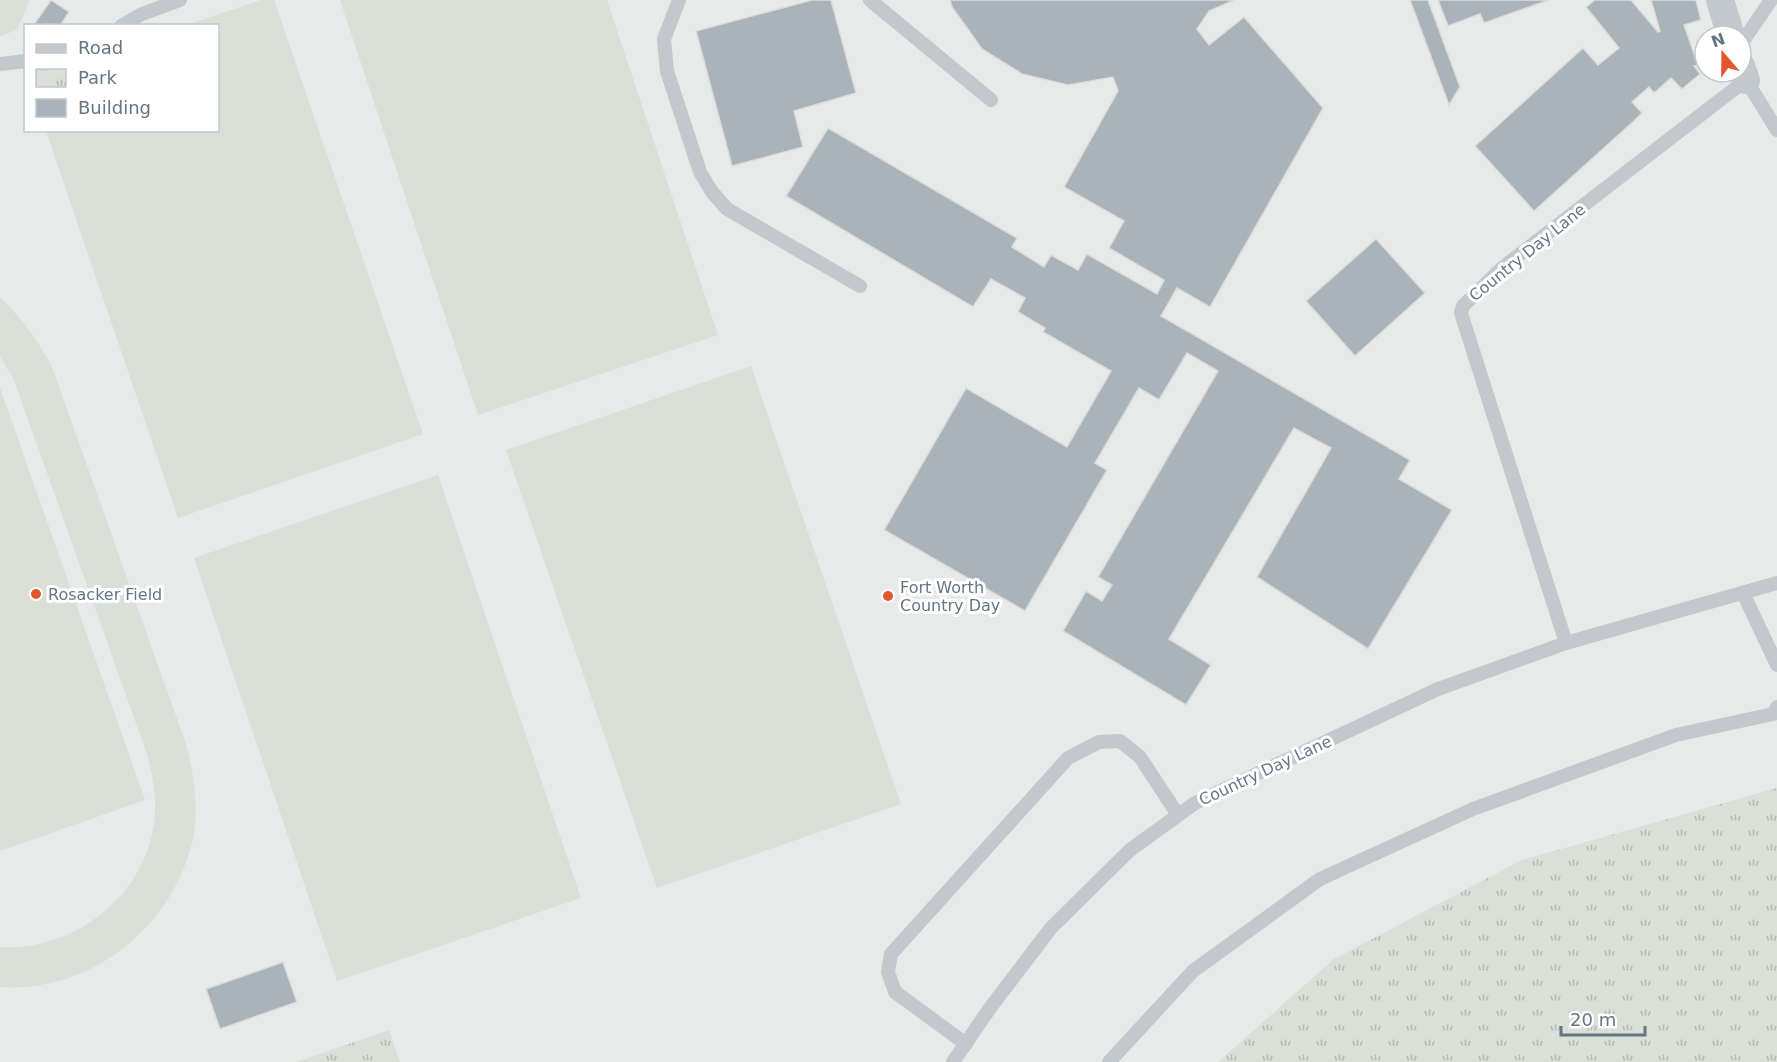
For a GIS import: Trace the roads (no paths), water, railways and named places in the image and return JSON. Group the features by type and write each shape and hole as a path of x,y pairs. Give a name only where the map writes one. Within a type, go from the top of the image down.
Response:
{"street":[{"path":"1720,0 1727,24"}],"lane":[{"path":"124,24 142,14 180,0"},
{"path":"680,0 664,39 667,71 700,172 712,192 727,209 860,286"},
{"path":"870,0 991,100"},
{"path":"1753,26 1771,0"},
{"path":"0,64 24,61"},
{"name":"Country Day Lane","path":"1566,643 1461,314 1462,306 1502,268 1729,84"},
{"path":"1750,84 1777,130"},
{"name":"Country Day Lane","path":"954,1062 1051,928 1130,850 1195,802 1438,689 1566,643 1777,583"},
{"path":"1743,593 1777,665"},
{"path":"1109,1062 1193,971 1320,879 1473,809 1676,735 1773,714 1777,707"},
{"path":"966,1044 895,992 888,972 891,954 1068,758 1099,742 1120,741 1140,757 1178,815"}],"place":[{"name":"Rosacker Field","path":"36,594"},
{"name":"Fort Worth Country Day","path":"888,596"}]}
